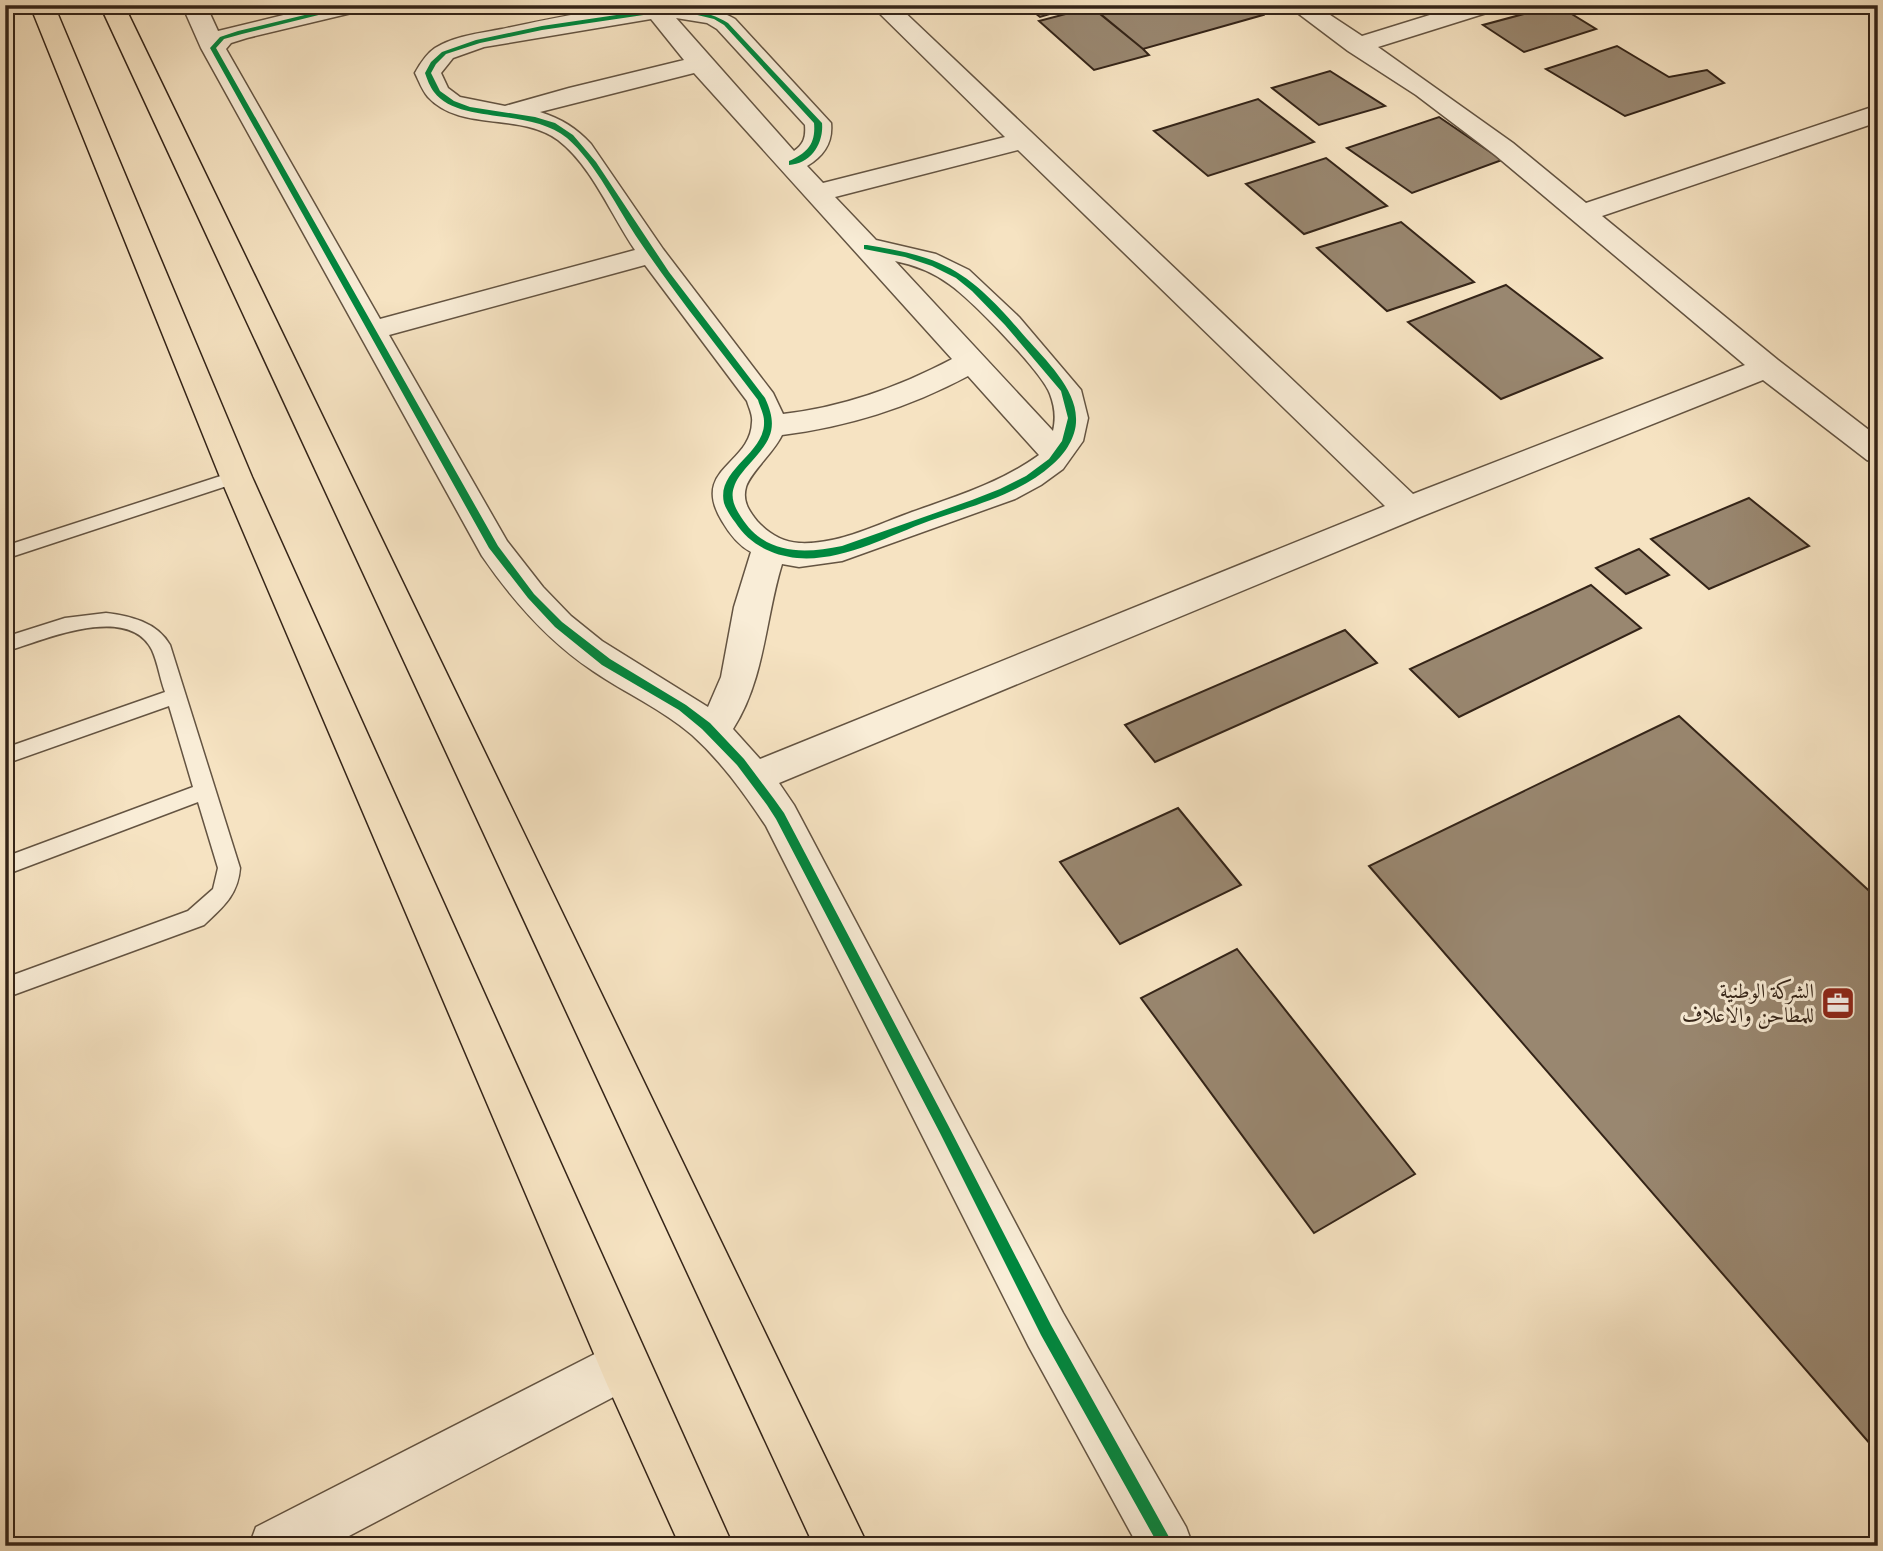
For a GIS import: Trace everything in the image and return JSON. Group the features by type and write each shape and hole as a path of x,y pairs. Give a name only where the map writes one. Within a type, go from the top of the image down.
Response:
{"highway":[{"path":"42,5 236,477 624,1364 707,1546"},
{"path":"112,5 842,1546"}],"street":[{"path":"5,9 20,5"},
{"path":"194,5 213,48 494,548 538,607 603,661 668,699 711,732 755,777 806,862 859,970 944,1129 1046,1330 1167,1546"},
{"path":"213,48 222,38 240,32 356,5"},
{"path":"883,5 1408,509"},
{"path":"1299,5 1494,141 1585,213 1767,367 1878,453"},
{"path":"1357,46 1488,5"},
{"path":"657,11 700,64 1057,454"},
{"path":"792,163 810,152 820,135 818,124 726,24 716,18 689,11 657,11 542,28 478,41 452,50 433,63 428,73 438,93 454,105 473,111 511,113 547,121 570,137 652,254 762,400 771,426 767,437 728,486 726,497 729,508 737,519 756,541 769,548 802,555 837,550 1006,492 1027,481 1057,454 1069,434 1073,421 1072,405 1065,390 976,290 963,279 937,265 867,247"},
{"path":"511,113 590,89 700,64"},
{"path":"1585,213 1878,113"},
{"path":"817,193 1024,140"},
{"path":"373,330 652,254"},
{"path":"771,426 827,418 879,405 927,386 971,362"},
{"path":"755,777 1408,509 1767,367"},
{"path":"711,732 726,713 741,680 754,597 769,548"},
{"path":"275,1546 624,1364"}],"lane":[{"path":"5,553 236,477"},
{"path":"5,645 78,622 102,619 122,621 151,634 160,645 229,868 228,881 222,895 211,907 179,926 5,988"},
{"path":"5,756 176,696"},
{"path":"5,866 205,791"}],"building":[{"path":"1025,5 1080,5 1040,17"},
{"path":"1112,5 1250,5 1263,15 1143,49 1095,10"},
{"path":"1557,5 1596,29 1524,52 1483,25"},
{"path":"1092,7 1149,55 1094,70 1039,21"},
{"path":"1617,46 1669,77 1707,70 1724,83 1625,116 1546,69"},
{"path":"1330,71 1385,106 1319,125 1272,88"},
{"path":"1258,99 1314,142 1208,176 1154,131"},
{"path":"1439,117 1502,160 1412,193 1347,148"},
{"path":"1326,158 1387,206 1304,234 1246,184"},
{"path":"1401,222 1474,282 1387,311 1317,248"},
{"path":"1506,285 1602,358 1501,399 1408,322"},
{"path":"1749,498 1809,546 1709,589 1651,539"},
{"path":"1639,549 1669,575 1626,594 1596,568"},
{"path":"1591,585 1641,628 1459,717 1410,669"},
{"path":"1345,630 1377,663 1155,762 1125,725"},
{"path":"1679,716 1878,899 1878,1453 1369,866"},
{"path":"1178,808 1241,885 1120,944 1060,862"},
{"path":"1237,949 1415,1174 1314,1233 1141,998"}],"cycle path":[{"path":"356,5 240,32 222,38 213,48 506,565 544,611 573,638 606,662 683,708 706,726 741,762 780,816 1046,1330 1167,1546"},
{"path":"792,163 813,148 818,137 818,123 726,24 716,18 689,11 657,11 542,28 478,41 444,53 433,63 428,73 437,92 451,103 469,109 532,118 552,125 570,137 593,164 653,255 762,400 769,420 766,436 735,475 728,489 729,504 740,523 754,538 778,551 799,555 842,549 975,502 1030,478 1052,461 1067,441 1072,418 1065,390 991,305 944,268 916,257 867,247"}],"place":[{"name":"الشركة الوطنية للمطاحن والاعلاف","path":"1838,1003"}]}
